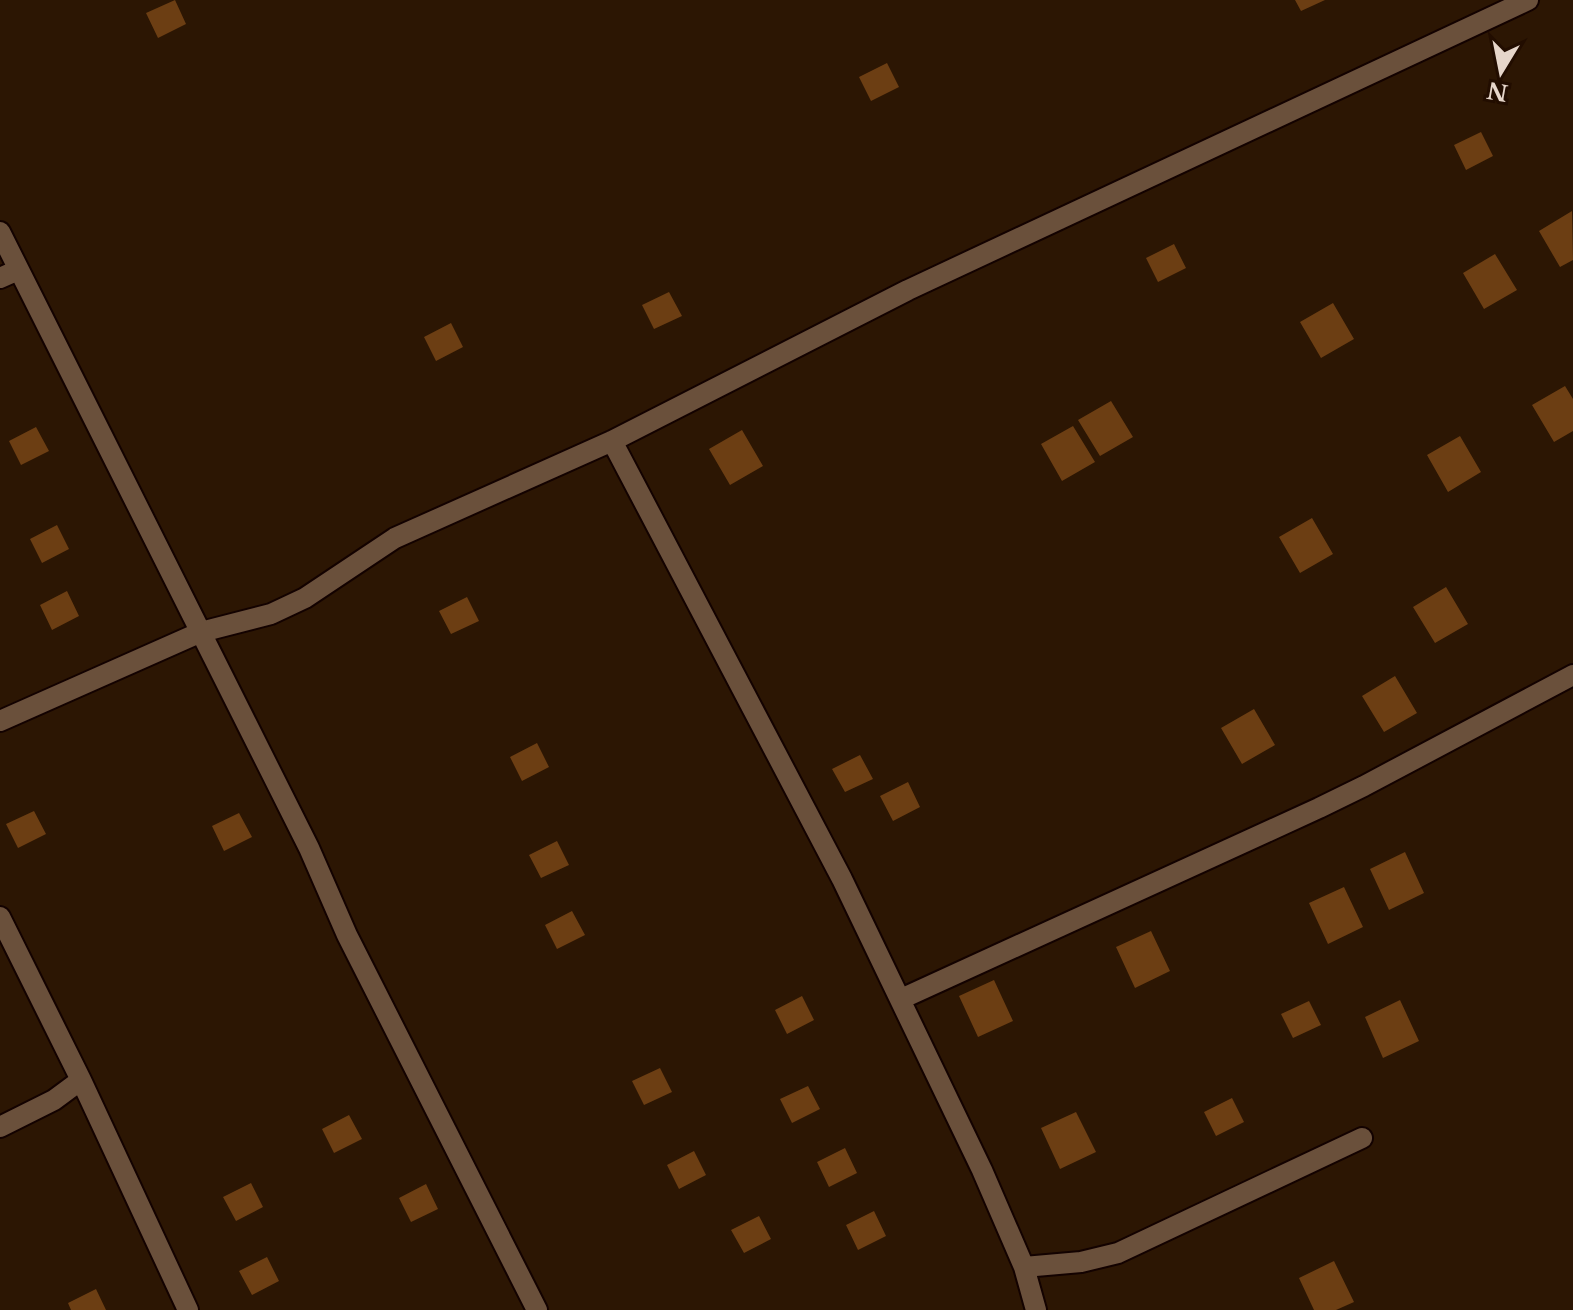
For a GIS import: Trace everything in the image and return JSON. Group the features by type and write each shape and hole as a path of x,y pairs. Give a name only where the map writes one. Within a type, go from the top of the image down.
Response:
{"street":[{"path":"0,721 201,632 271,614 305,598 395,538 612,441 908,290 1528,0"},
{"path":"0,232 9,274 201,632 309,848 347,935 537,1310"},
{"path":"612,441 842,879 901,999 982,1170 1024,1267 1036,1310"},
{"path":"901,999 1364,786 1573,675"},
{"path":"0,917 81,1080 188,1310"},
{"path":"0,1127 54,1100 81,1080"},
{"path":"1024,1267 1081,1262 1118,1253 1362,1138"}],"building":[{"path":"175,0 186,24 158,38 146,13"},
{"path":"1295,0 1325,0 1301,11"},
{"path":"887,63 899,87 871,101 859,77"},
{"path":"1481,132 1493,156 1466,170 1454,145"},
{"path":"1572,211 1573,260 1560,267 1539,231"},
{"path":"1174,244 1186,268 1158,282 1146,258"},
{"path":"1495,254 1517,290 1484,309 1463,273"},
{"path":"669,292 682,316 654,329 642,305"},
{"path":"1333,303 1354,339 1321,358 1300,322"},
{"path":"451,323 463,347 436,361 424,337"},
{"path":"1565,386 1573,399 1573,431 1554,442 1532,405"},
{"path":"1111,401 1133,437 1100,456 1078,420"},
{"path":"1073,426 1095,462 1062,481 1041,444"},
{"path":"36,427 49,451 21,465 9,441"},
{"path":"742,430 763,466 730,485 709,449"},
{"path":"1460,436 1481,472 1448,492 1427,455"},
{"path":"1312,518 1333,554 1300,573 1279,537"},
{"path":"57,525 69,549 42,563 30,539"},
{"path":"1446,587 1468,624 1435,643 1413,607"},
{"path":"67,591 79,616 52,630 40,605"},
{"path":"467,597 479,621 451,634 439,611"},
{"path":"1395,676 1417,713 1384,732 1362,696"},
{"path":"1254,709 1275,745 1242,764 1221,728"},
{"path":"537,743 549,767 522,781 510,757"},
{"path":"860,755 873,779 845,792 832,769"},
{"path":"908,782 920,807 893,821 880,796"},
{"path":"34,811 46,834 18,848 6,824"},
{"path":"239,813 252,837 224,851 212,826"},
{"path":"557,841 569,865 541,878 529,855"},
{"path":"1405,852 1424,893 1389,910 1370,869"},
{"path":"1344,887 1363,927 1328,944 1309,903"},
{"path":"572,911 585,935 557,949 545,925"},
{"path":"1151,931 1170,971 1135,988 1116,947"},
{"path":"994,980 1013,1021 978,1037 959,996"},
{"path":"802,996 814,1020 787,1034 775,1010"},
{"path":"1400,1000 1419,1041 1383,1058 1365,1017"},
{"path":"1309,1001 1321,1025 1293,1038 1281,1014"},
{"path":"660,1068 672,1092 644,1105 632,1081"},
{"path":"808,1086 820,1109 792,1123 780,1099"},
{"path":"1232,1098 1244,1122 1216,1136 1204,1112"},
{"path":"1076,1112 1096,1152 1060,1169 1041,1128"},
{"path":"349,1115 362,1139 334,1153 322,1129"},
{"path":"845,1148 857,1173 829,1187 817,1162"},
{"path":"694,1151 706,1175 679,1189 667,1165"},
{"path":"251,1183 263,1207 236,1221 223,1197"},
{"path":"426,1184 438,1209 411,1222 399,1198"},
{"path":"874,1211 886,1236 858,1250 846,1225"},
{"path":"759,1216 771,1239 744,1253 731,1230"},
{"path":"267,1257 279,1281 252,1295 239,1271"},
{"path":"1334,1261 1354,1302 1336,1310 1314,1310 1299,1278"},
{"path":"96,1289 106,1310 71,1310 68,1303"}]}
